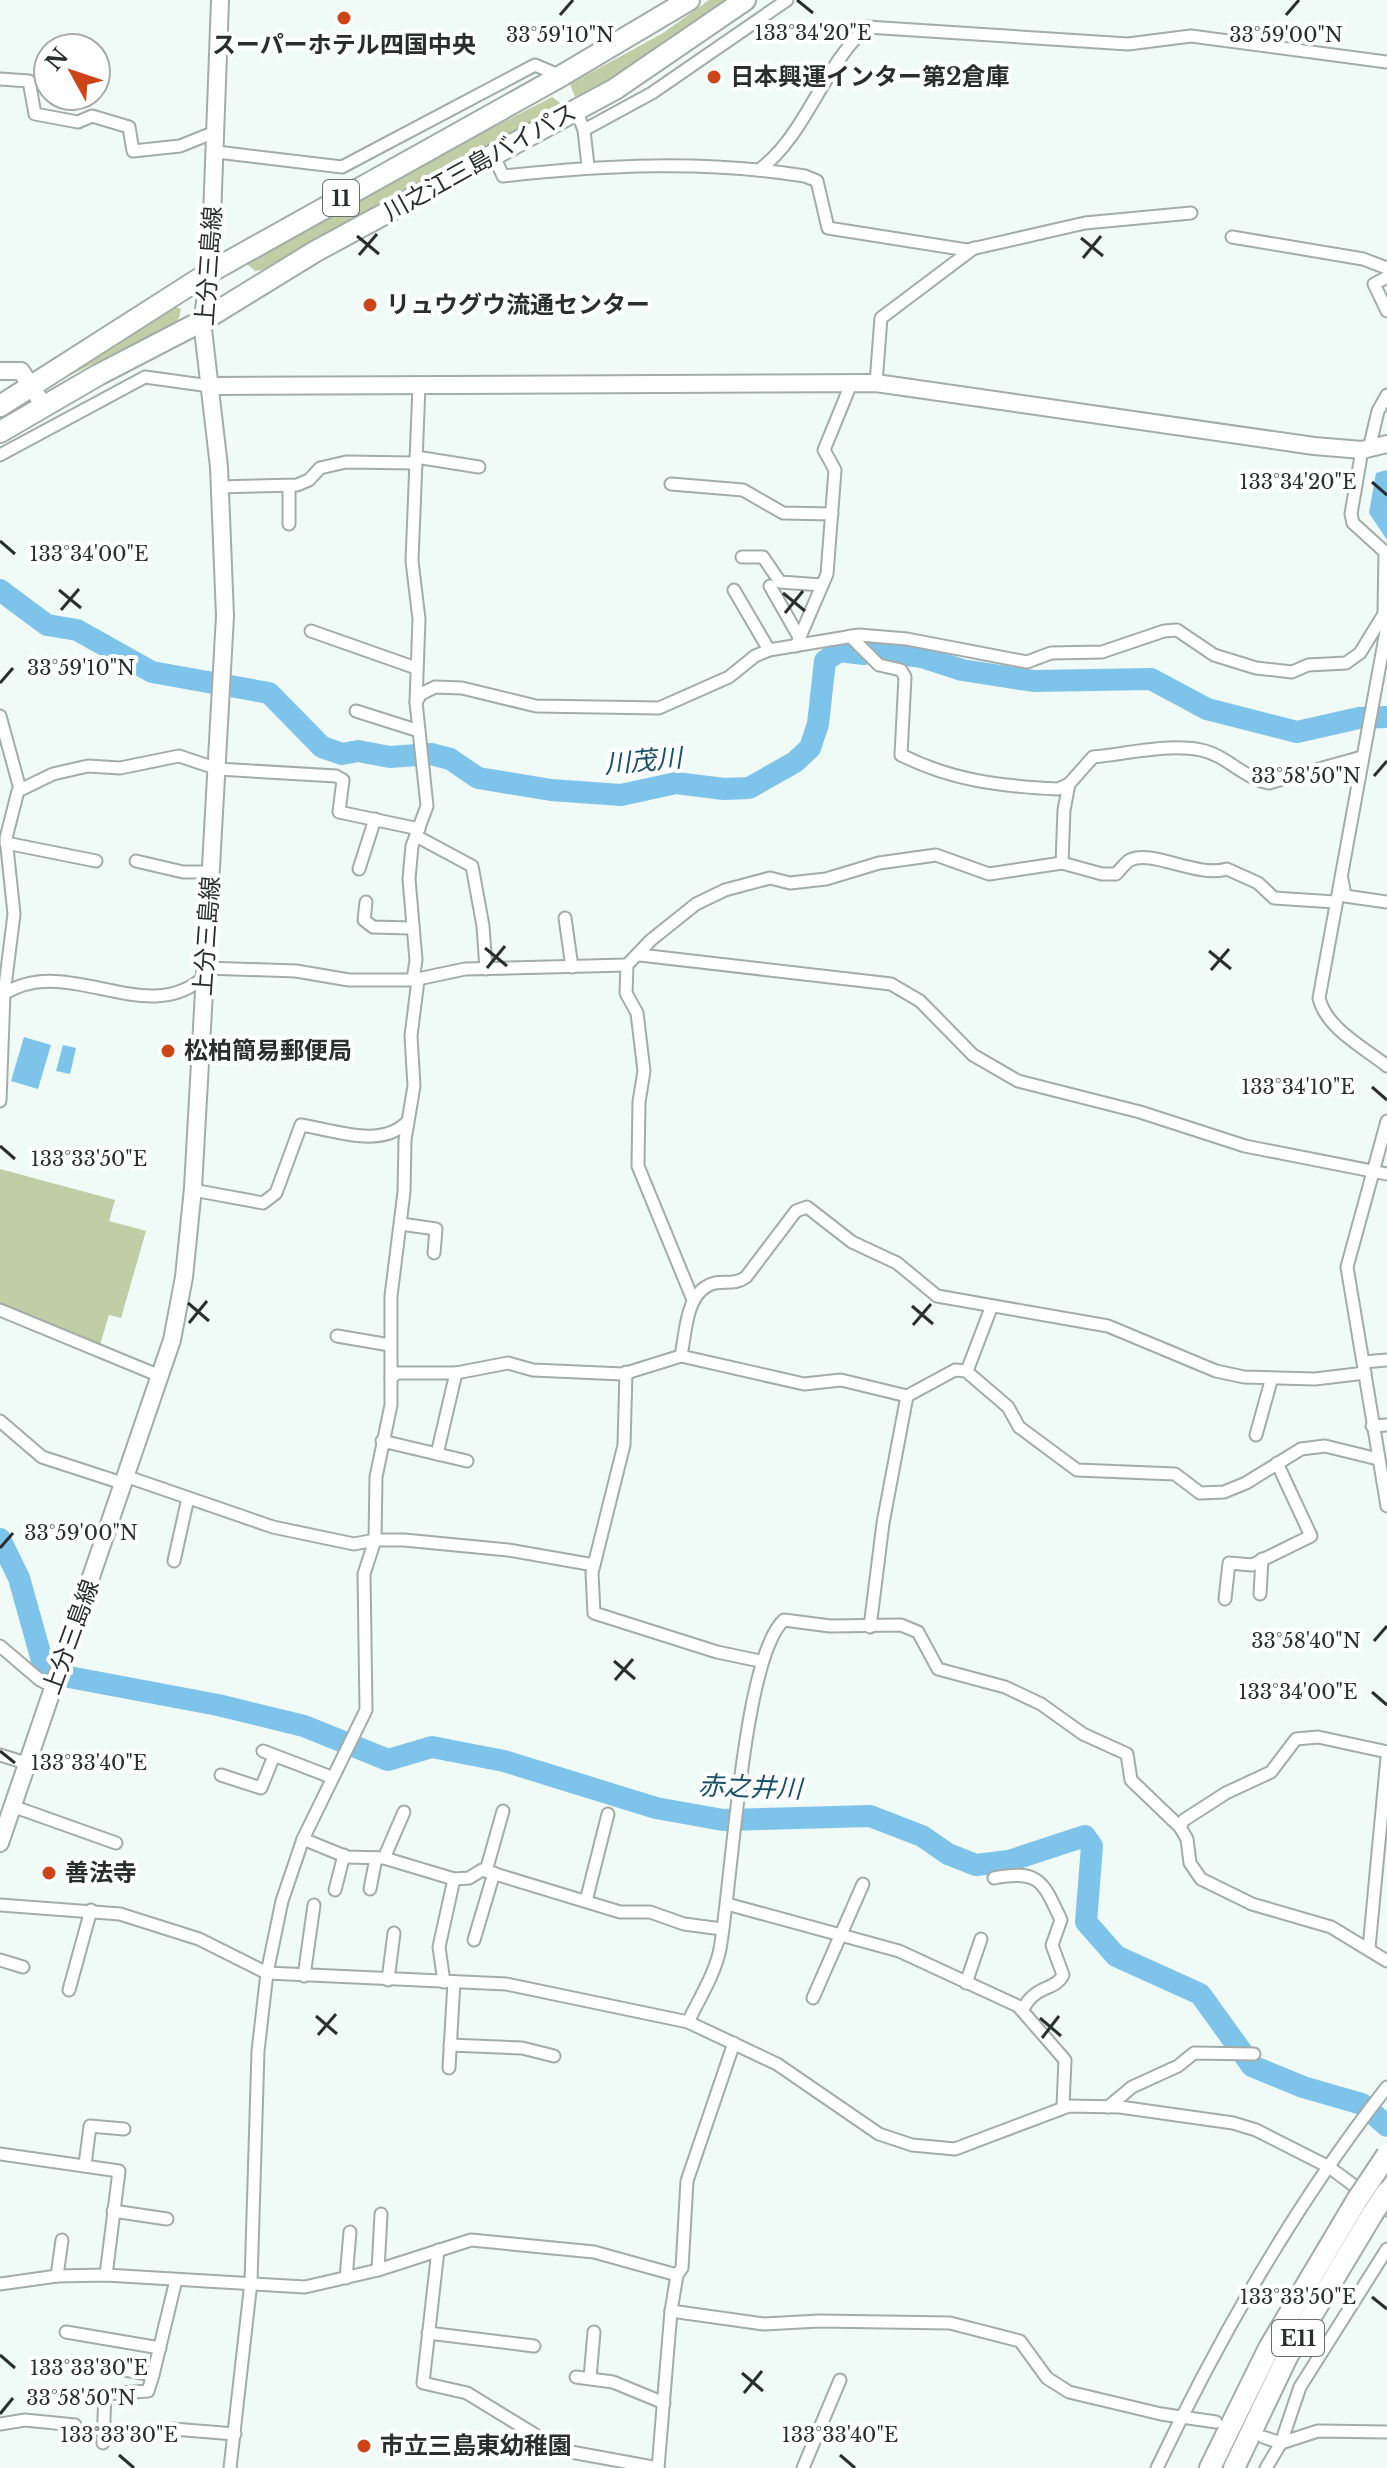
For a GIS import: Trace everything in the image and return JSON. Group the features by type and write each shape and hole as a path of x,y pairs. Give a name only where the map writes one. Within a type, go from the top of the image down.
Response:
{"highway":[{"path":"561,76 668,0"},
{"name":"川之江三島バイパス","path":"0,406 210,272 561,76 689,0"},
{"name":"川之江三島バイパス","path":"0,432 202,321 316,251 576,110 696,37 745,0"},
{"name":"E11","path":"1234,2468 1288,2355 1372,2208 1387,2155"},
{"name":"E11","path":"1210,2468 1269,2348 1387,2192"}],"main road":[{"name":"上分三島線","path":"0,1843 127,1480 179,1310 193,1190 223,683 225,616 219,487 202,321 210,272 217,152 220,0"},
{"path":"0,371 21,371 44,406"},
{"path":"210,386 876,383 1365,450 1387,444"}],"street":[{"path":"584,130 652,93 787,0"},
{"path":"759,170 778,156 835,64 867,27 1128,44 1191,36 1387,62"},
{"path":"217,152 342,167 535,65 561,76"},
{"path":"0,79 29,81 35,114 78,122 92,116 129,127 133,151 180,146 215,132"},
{"path":"576,110 584,130 588,166"},
{"path":"494,156 503,176 588,166 759,170 817,181 828,228 953,248 974,248 1085,223 1191,213"},
{"path":"1232,237 1363,259 1387,268"},
{"path":"876,383 881,318 974,248"},
{"path":"1387,277 1374,284 1387,311"},
{"path":"0,455 145,377 210,386"},
{"path":"798,642 827,574 835,470 824,450 851,384"},
{"path":"230,2468 251,2282 258,2051 267,1973 282,1901 303,1839 331,1777 359,1730 366,1710 364,1574 375,1540 376,1477 391,1405 391,1296 401,1224 407,1122 414,1086 411,1036 416,960 409,879 417,832 427,806 416,702 419,619 412,561 419,386"},
{"path":"1387,395 1378,411 1365,450 1351,514 1353,523 1385,552 1386,620 1319,998 1322,1013 1387,1066"},
{"path":"219,487 289,486 309,480 320,468 346,462 415,460 479,467"},
{"path":"671,484 743,490 783,513 832,514"},
{"path":"289,486 289,524"},
{"path":"742,557 763,557 780,582 822,585"},
{"path":"770,586 798,642"},
{"path":"734,590 769,650"},
{"path":"416,702 421,694 435,687 462,688 536,706 659,708 729,677 755,656 769,650 798,642 850,636 907,639 1027,662 1051,653 1102,652 1164,631 1177,630 1214,655 1256,668 1292,672 1308,665 1346,663 1360,653 1386,620"},
{"path":"311,631 416,668"},
{"path":"850,636 879,665 901,670 905,677 901,755 940,774 964,780 1058,789 1069,784"},
{"path":"356,711 419,731"},
{"path":"0,716 20,789 6,843 15,905 2,995 0,1101"},
{"path":"1062,863 1064,810 1069,784 1085,762 1093,757 1203,750 1257,781 1269,783 1362,757"},
{"path":"20,789 53,774 88,766 120,768 179,756 218,769 336,776 343,780 339,812 417,832 472,866 483,926 486,969"},
{"path":"359,869 375,819"},
{"path":"6,843 96,861"},
{"path":"2,995 13,987 57,981 163,998 190,990 206,972 296,971 349,980 416,980 465,969 627,965 640,955 651,940 696,904 725,890 770,878 790,883 826,879 879,863 936,855 989,874 1062,863 1102,874 1116,874 1130,860 1142,858 1212,874 1227,869 1258,883 1274,898 1335,902"},
{"path":"136,861 183,872 212,872"},
{"path":"1340,871 1345,896 1387,902"},
{"path":"366,902 364,920 373,927 411,928"},
{"path":"565,918 572,967"},
{"path":"640,955 891,984 920,1001 973,1055 1018,1081 1140,1112 1245,1146 1387,1174"},
{"path":"627,965 626,993 637,1013 644,1071 639,1102 638,1166 693,1300 681,1356"},
{"path":"1386,1498 1347,1267 1387,1121"},
{"path":"193,1190 263,1203 276,1193 301,1125 375,1137 399,1130 407,1122"},
{"path":"693,1300 709,1286 735,1283 746,1277 796,1211 807,1207 852,1242 897,1263 931,1294 991,1308 1108,1326 1216,1371 1271,1381 1364,1368 1387,1360"},
{"path":"401,1224 436,1229 434,1253"},
{"path":"967,1371 991,1308"},
{"path":"0,1310 160,1376"},
{"path":"337,1336 390,1345"},
{"path":"391,1378 397,1373 456,1373 508,1363 533,1370 626,1372 681,1356 804,1384 841,1380 907,1396 955,1370 967,1371 1008,1407 1019,1427 1083,1472 1175,1474 1195,1491 1211,1493 1246,1483 1293,1451 1325,1446 1378,1459"},
{"path":"626,1372 624,1445 594,1565 594,1613 717,1652 760,1661"},
{"path":"437,1454 456,1373"},
{"path":"1256,1435 1271,1381"},
{"path":"870,1627 883,1523 907,1396"},
{"path":"0,1421 42,1457 287,1530 354,1544 375,1540 508,1550 594,1565"},
{"path":"1372,1426 1387,1425"},
{"path":"382,1441 467,1461"},
{"path":"1225,1599 1229,1563 1252,1565 1311,1536 1277,1463"},
{"path":"174,1561 173,1543 188,1498"},
{"path":"1260,1594 1262,1559"},
{"path":"688,2022 716,1962 737,1832 746,1730 760,1661 773,1629 784,1620 870,1627 901,1625 918,1632 938,1669 1005,1687 1041,1704 1083,1734 1118,1748 1130,1758 1135,1786 1180,1827 1187,1839 1190,1863 1201,1879 1252,1904 1331,1927 1387,1961"},
{"path":"0,1646 30,1672 54,1687"},
{"path":"1180,1827 1184,1820 1226,1793 1271,1772 1296,1739 1318,1737 1387,1755 1369,1948"},
{"path":"221,1775 261,1788 269,1753 331,1777"},
{"path":"0,1755 26,1763"},
{"path":"12,1806 116,1843"},
{"path":"474,1940 503,1811"},
{"path":"370,1889 380,1858 404,1812"},
{"path":"586,1901 608,1814"},
{"path":"303,1839 344,1855 380,1858 454,1879 490,1872 620,1912 650,1912 684,1924 722,1929"},
{"path":"335,1890 344,1855"},
{"path":"994,1878 1028,1875 1043,1884 1061,1920 1052,1945 1063,1975 1060,1982 1037,1990 1023,2009"},
{"path":"449,2068 449,1982 439,1947 454,1879"},
{"path":"813,1998 863,1884"},
{"path":"727,1904 899,1951 1023,2009 1065,2060 1063,2106"},
{"path":"0,1905 120,1914 199,1939 267,1973 506,1984 688,2022 777,2064 879,2134 912,2145 955,2149 1063,2106 1108,2107 1233,2123 1256,2130 1329,2167 1372,2208"},
{"path":"304,1976 314,1905"},
{"path":"69,1990 91,1910"},
{"path":"388,1980 394,1933"},
{"path":"966,1983 981,1939"},
{"path":"0,1960 23,1967"},
{"path":"438,2250 423,2383 467,2393 547,2445 624,2465 658,2468 671,2311 677,2275 682,2268 687,2181 734,2043"},
{"path":"450,2045 522,2048 554,2056"},
{"path":"1108,2107 1132,2087 1178,2066 1194,2053 1254,2054"},
{"path":"1157,2468 1238,2308 1329,2167 1384,2091"},
{"path":"85,2165 90,2126 124,2129"},
{"path":"0,2154 119,2171 106,2275"},
{"path":"113,2211 167,2219"},
{"path":"378,2270 381,2214"},
{"path":"346,2278 350,2232"},
{"path":"57,2276 62,2240"},
{"path":"0,2284 57,2276 106,2275 305,2287 378,2270 471,2240 594,2252 677,2275"},
{"path":"1266,2468 1281,2443 1300,2387 1387,2249"},
{"path":"103,2443 105,2394 148,2391 176,2280"},
{"path":"671,2311 764,2324 819,2321 950,2323 1020,2341 1047,2378 1069,2392 1216,2422"},
{"path":"66,2332 160,2348"},
{"path":"590,2378 594,2332"},
{"path":"428,2333 534,2346"},
{"path":"91,2364 153,2375"},
{"path":"576,2377 613,2382 664,2403"},
{"path":"803,2468 840,2380"},
{"path":"0,2424 25,2420 75,2425"},
{"path":"173,2429 235,2434"},
{"path":"1263,2437 1281,2443 1318,2431 1387,2432"}],"green space":[{"path":"709,0 730,0 638,64 575,97 570,84 663,33"},
{"path":"552,97 566,107 262,270 255,271 247,264 247,259 372,189"},
{"path":"173,306 181,309 178,321 49,386"},
{"path":"0,1169 115,1200 109,1221 146,1231 121,1318 109,1315 100,1345 0,1306"}],"water":[{"path":"1387,470 1387,540 1369,513 1376,473"},
{"path":"24,1037 51,1045 38,1089 11,1081"},
{"path":"63,1045 76,1048 70,1074 56,1071"}],"waterway":[{"name":"川茂川","path":"0,590 47,625 77,630 152,672 269,693 322,747 342,754 358,751 390,757 431,754 450,759 478,778 551,790 621,795 676,783 724,789 749,788 795,762 810,748 818,724 825,661 839,651 864,654 873,650 922,657 962,670 1034,681 1151,679 1207,709 1297,732 1359,718 1387,717"},
{"name":"赤之井川","path":"0,1539 19,1578 43,1664 69,1677 218,1705 304,1726 388,1760 432,1747 504,1761 656,1808 723,1820 870,1816 922,1836 948,1854 976,1865 1009,1861 1085,1836 1092,1846 1086,1922 1116,1956 1200,1994 1252,2066 1303,2087 1362,2104 1387,2126"}],"place":[{"name":"スーパーホテル四国中央","path":"344,18"},
{"name":"日本興運インター第2倉庫","path":"714,77"},
{"name":"リュウグウ流通センター","path":"370,305"},
{"name":"松柏簡易郵便局","path":"168,1051"},
{"name":"善法寺","path":"49,1873"},
{"name":"市立三島東幼稚園","path":"364,2446"}]}
